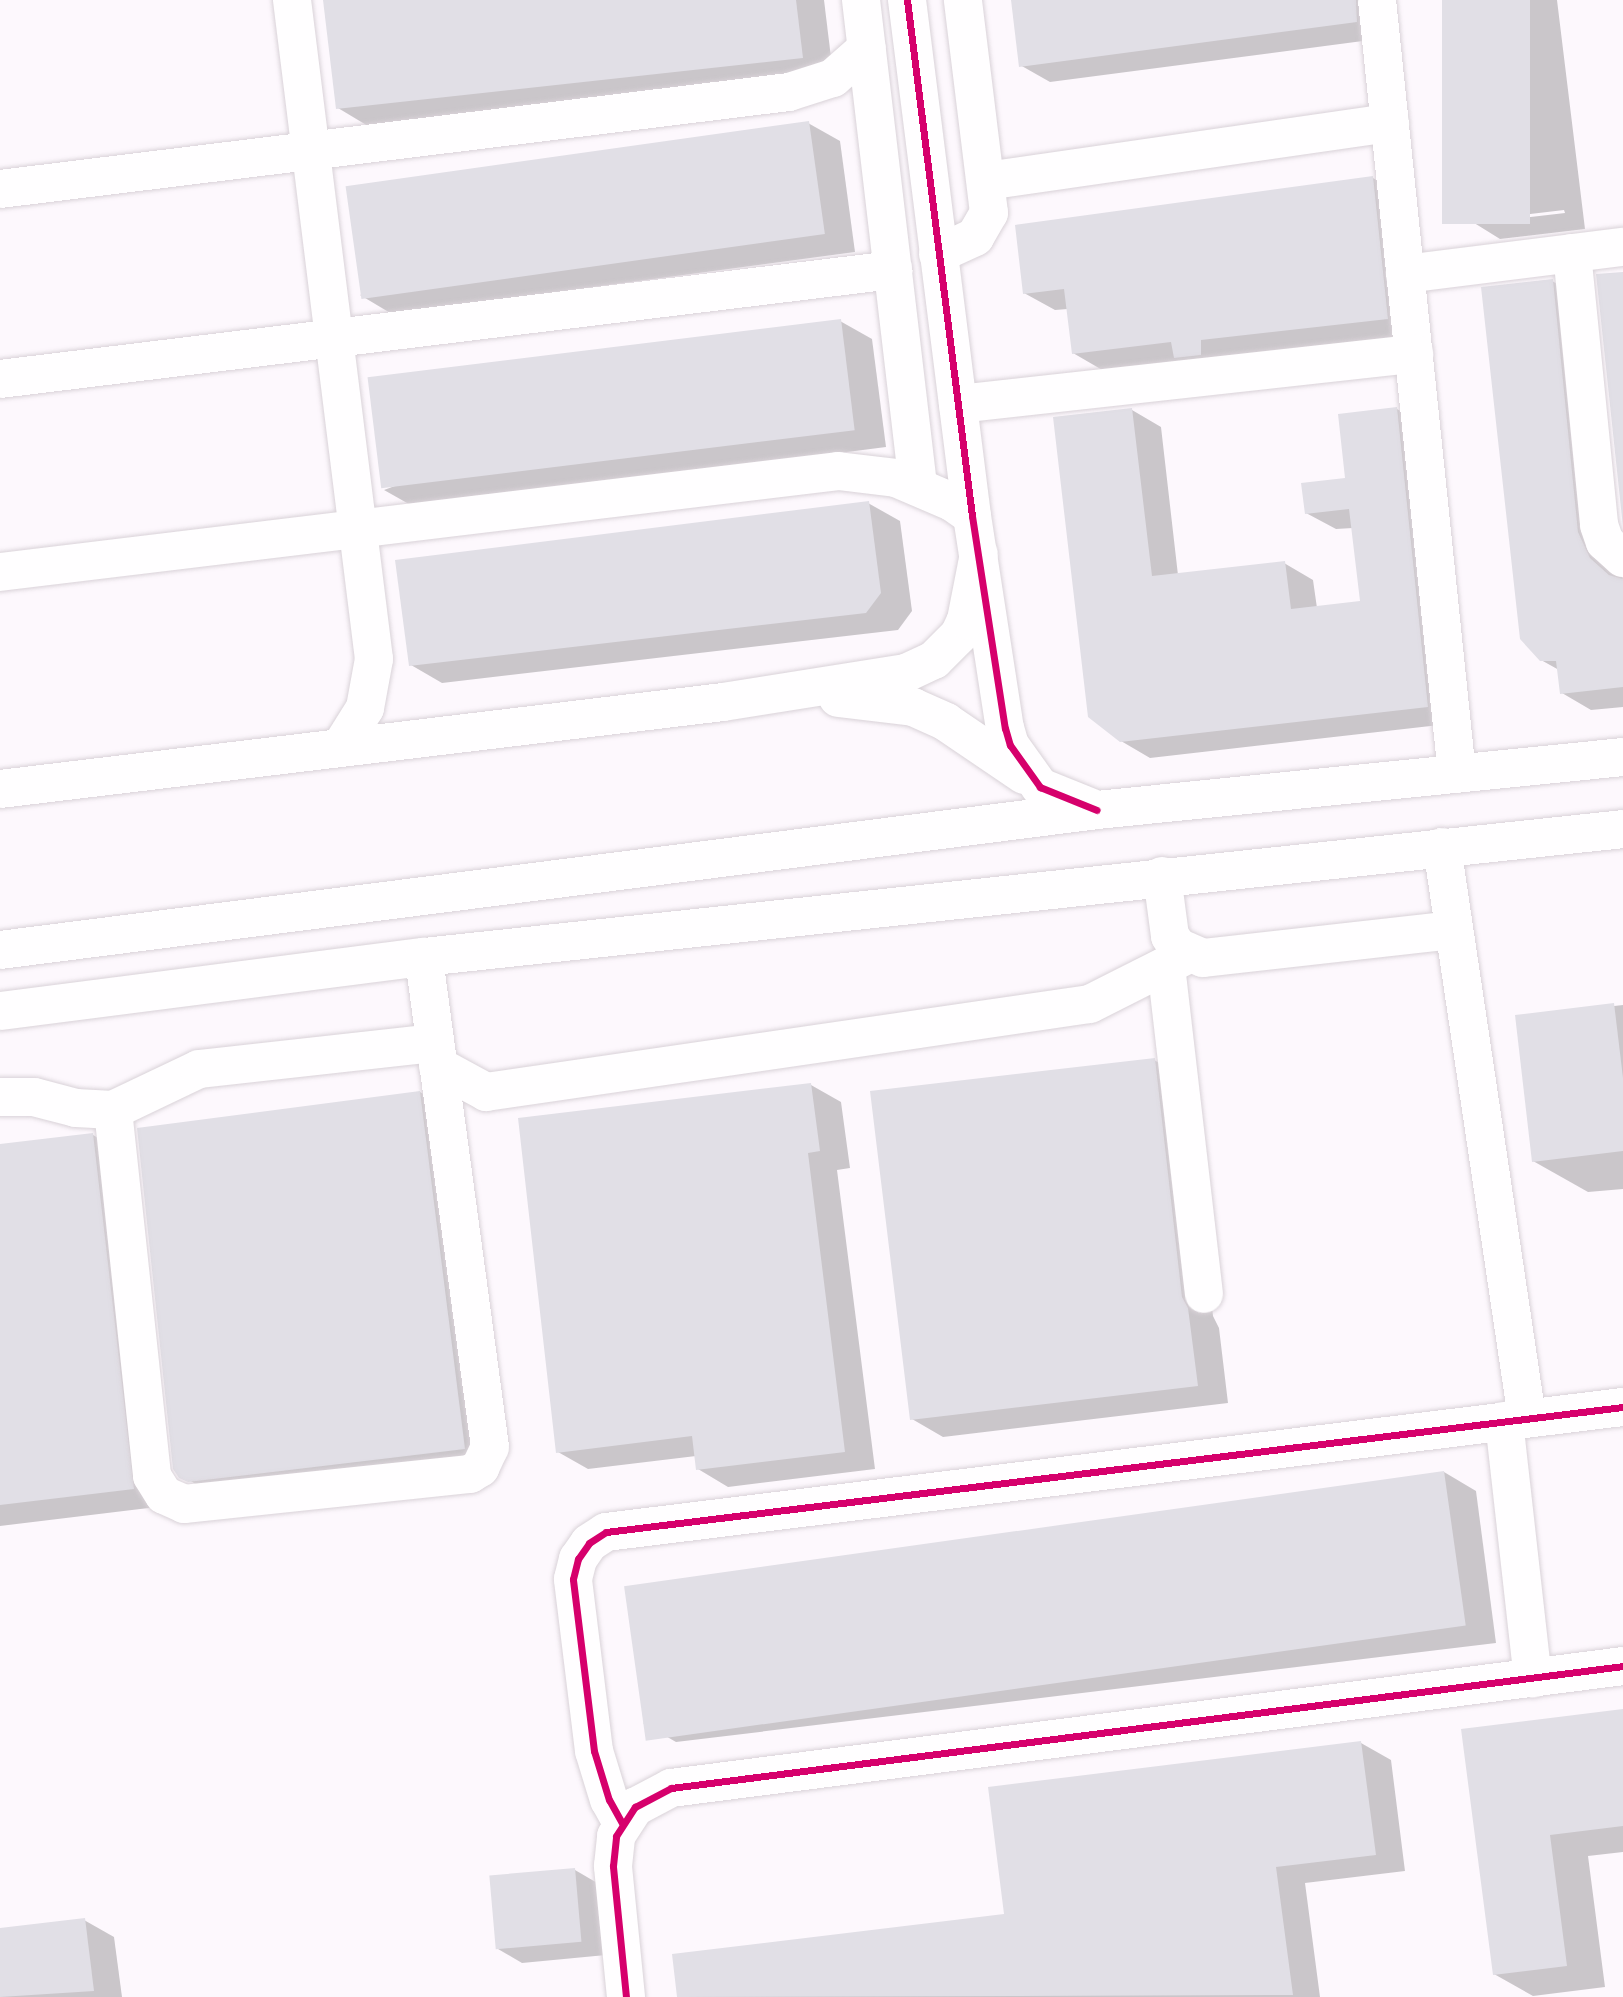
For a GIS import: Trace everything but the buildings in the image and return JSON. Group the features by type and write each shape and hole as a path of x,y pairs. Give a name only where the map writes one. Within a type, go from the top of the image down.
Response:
{"street":[{"path":"292,0 337,339 374,659 365,708 340,748"},
{"path":"861,0 918,485"},
{"path":"907,0 972,516 1005,728 1010,745 1040,787"},
{"path":"938,254 982,230 989,213 962,0"},
{"path":"1377,0 1457,774"},
{"path":"0,188 789,92 833,78 867,48"},
{"path":"986,181 1390,123"},
{"path":"1405,274 1623,247"},
{"path":"1572,253 1599,525 1605,542 1623,558"},
{"path":"0,379 893,270"},
{"path":"957,404 1414,354"},
{"path":"0,572 838,471 896,478 918,485 972,516"},
{"path":"0,789 788,694 906,673 934,660 959,635 966,620 979,554"},
{"path":"788,694 912,707 978,741 1040,787 1097,810"},
{"path":"0,950 1097,810 1623,757"},
{"path":"0,1011 424,957 1162,876 1623,829"},
{"path":"1443,847 1516,1420 1532,1678"},
{"path":"1162,876 1170,936 1178,960 1204,1294"},
{"path":"0,1097 34,1097 94,1111 113,1110 199,1069 436,1055 486,1092 1090,1004 1178,960 1453,930"},
{"path":"113,1110 152,1476 164,1494 184,1504 458,1476 480,1468 490,1447 424,957"},
{"path":"622,1823 609,1800 594,1751 573,1578 589,1543 606,1532 1623,1407"},
{"path":"626,1997 613,1866 622,1823 635,1807 671,1788 1623,1667"}],"cycle path":[{"path":"907,0 972,516 1005,728 1010,745 1040,787 1097,810"},
{"path":"622,1823 609,1800 594,1751 573,1579 578,1559 589,1543 606,1532 1623,1407"},
{"path":"626,1997 613,1866 616,1836 635,1807 671,1788 1623,1666"}]}
